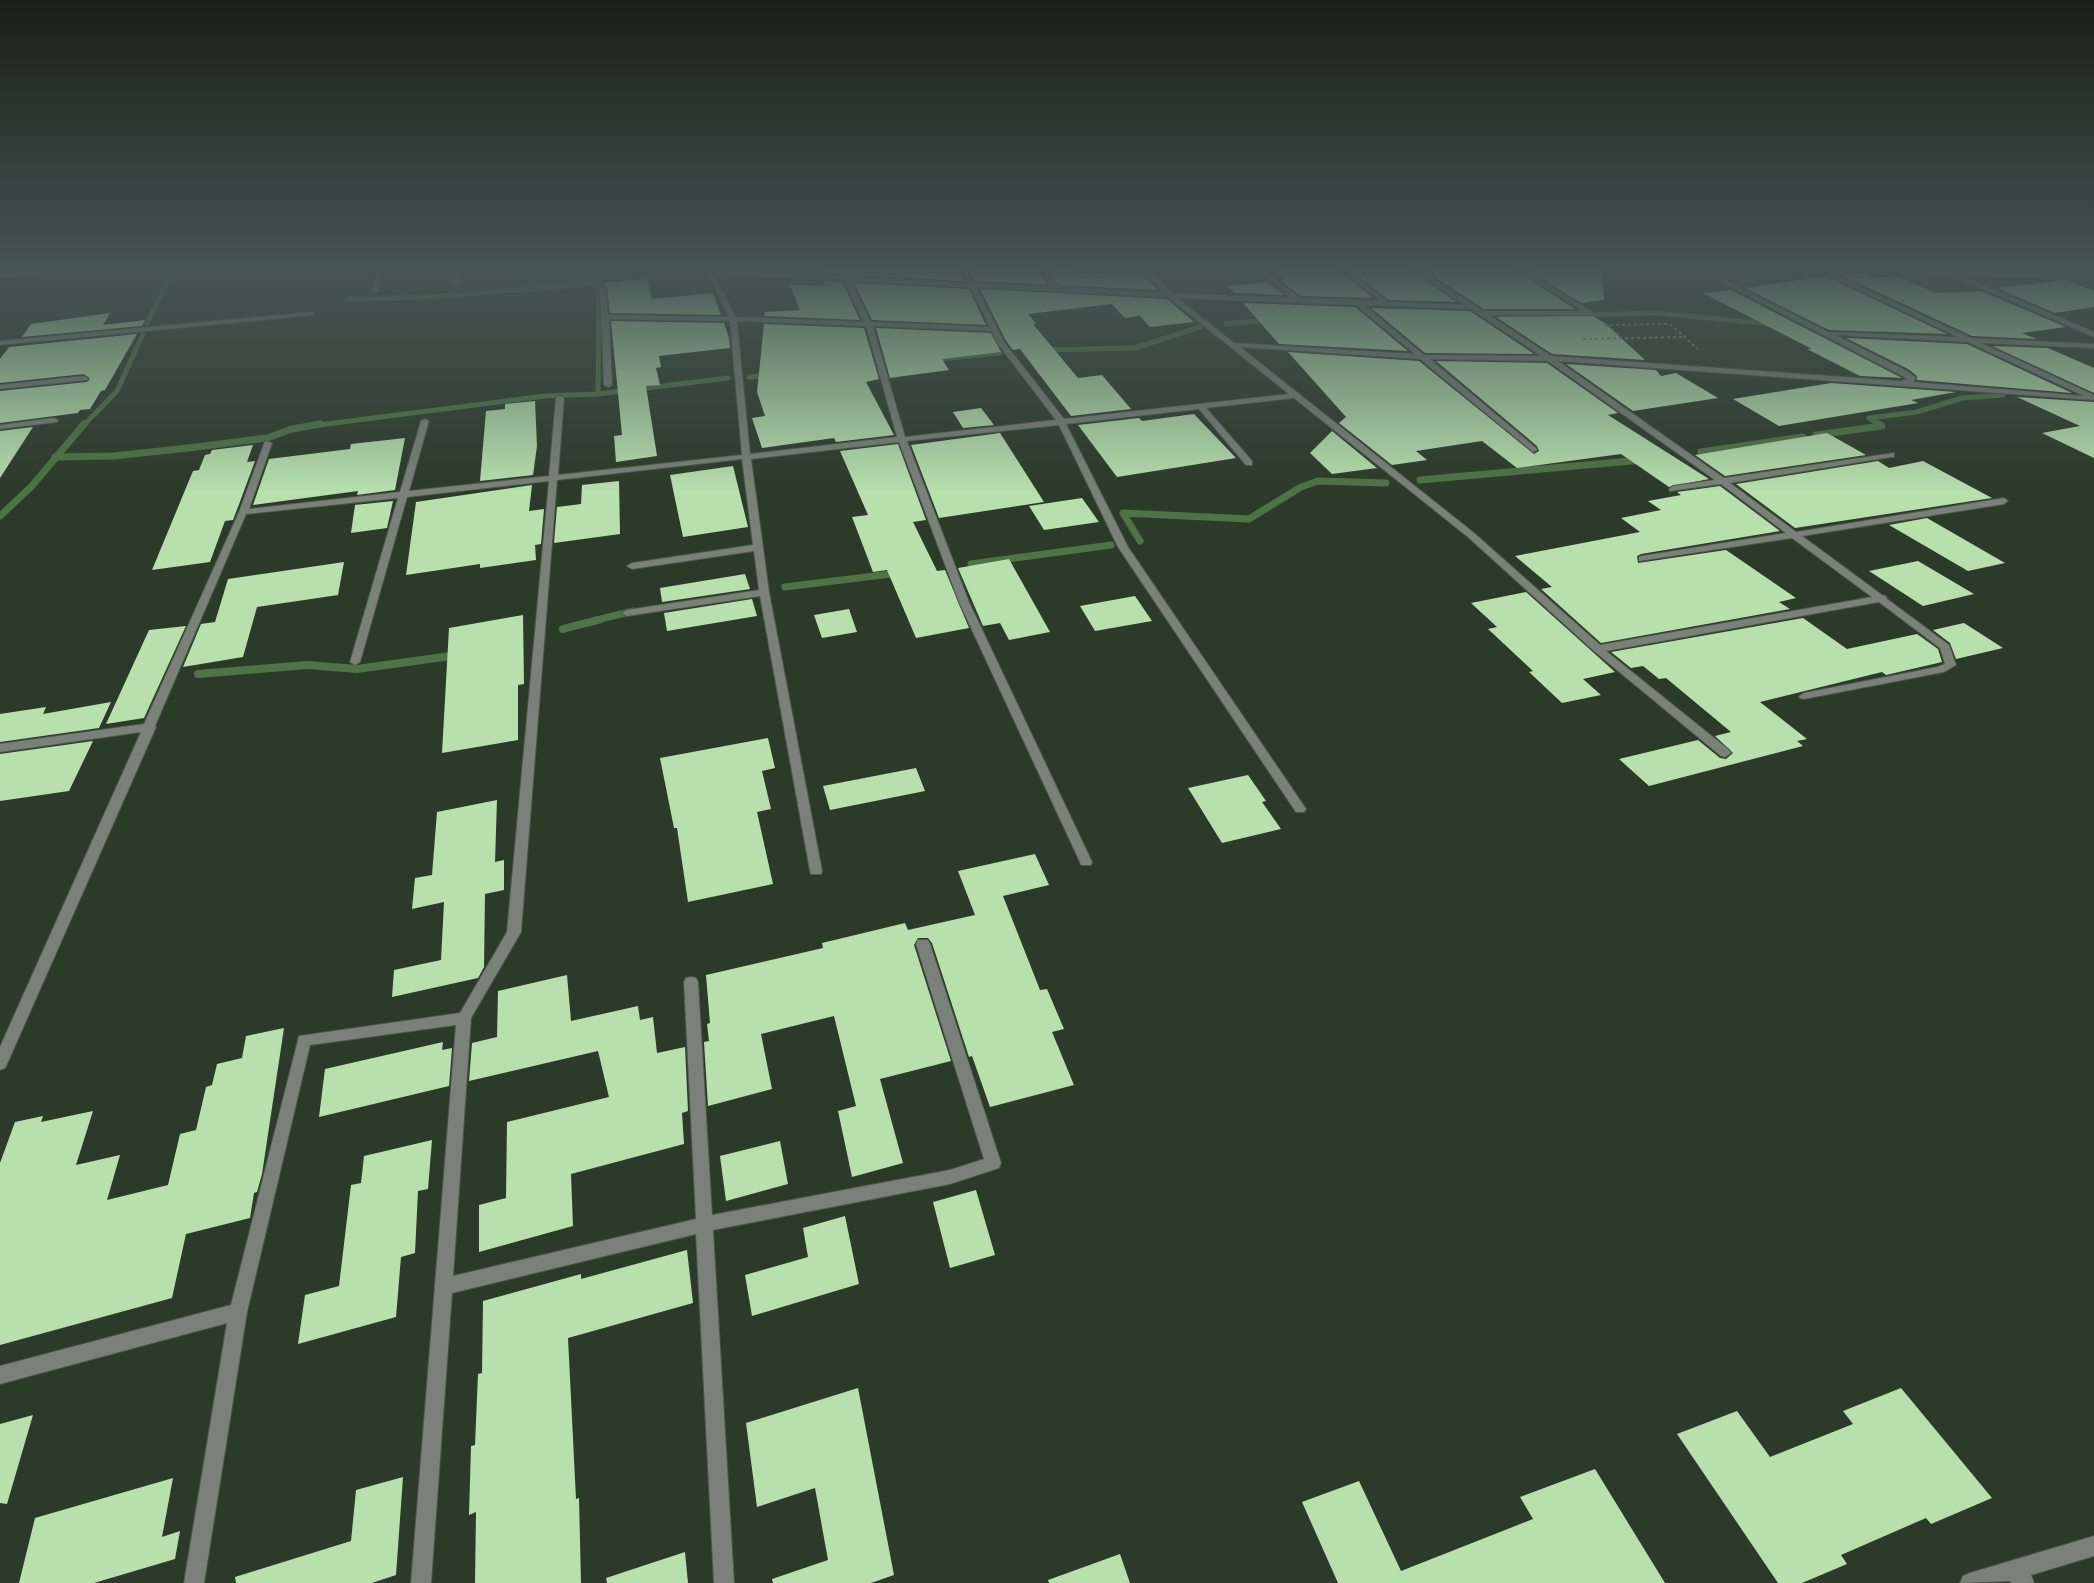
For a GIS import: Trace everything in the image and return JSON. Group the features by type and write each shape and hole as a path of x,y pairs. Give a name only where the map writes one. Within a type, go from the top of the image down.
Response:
{"street":[{"path":"606,345 608,385"},
{"path":"735,345 746,456 764,592 816,871"},
{"path":"874,345 902,439 964,602 1086,862"},
{"path":"1003,345 1061,421 1123,547 1299,809"},
{"path":"1235,345 1423,357 1548,358 2094,399"},
{"path":"1235,345 1471,535 1598,649 1725,753"},
{"path":"1408,345 1533,450"},
{"path":"1529,345 1724,481 1794,535 1883,598 1944,647 1951,665 1804,696"},
{"path":"1849,345 1912,378 1910,381 1900,383"},
{"path":"1986,345 2094,399"},
{"path":"2072,345 2094,346"},
{"path":"0,387 84,378"},
{"path":"243,512 1296,396"},
{"path":"421,1583 446,1286 464,1018 514,932 560,398"},
{"path":"1201,407 1249,463"},
{"path":"0,427 54,420"},
{"path":"355,662 425,421"},
{"path":"0,1064 150,728 243,512 268,443"},
{"path":"1673,489 1891,455"},
{"path":"1642,560 2004,501"},
{"path":"632,566 759,547"},
{"path":"627,614 764,592"},
{"path":"1598,649 1883,598"},
{"path":"0,748 150,728"},
{"path":"446,1286 705,1224 951,1177 993,1163 923,944"},
{"path":"691,982 724,1583"},
{"path":"194,1583 238,1312 304,1040 464,1018"},
{"path":"0,1375 238,1312"},
{"path":"1970,1583 2019,1577 2094,1546"}],"path":[{"path":"1690,351 1700,351 1693,345"}],"building":[{"path":"131,345 105,390 101,391 90,409 80,410 78,413 0,423 0,391 87,382 90,379 84,374 0,383 0,359 9,347"},
{"path":"613,345 730,345 730,348 659,356 661,367 656,368 660,385 646,386 657,456 616,462 614,436 622,435"},
{"path":"762,345 869,345 879,379 866,382 894,435 836,442 834,438 762,448 752,418 765,416 757,392"},
{"path":"881,345 997,345 1001,352 942,359 949,370 890,378"},
{"path":"1009,345 1050,345 1078,378 1102,375 1131,409 1071,416 1020,349 1013,350"},
{"path":"1295,345 1401,345 1408,351"},
{"path":"1415,345 1520,345 1534,354 1425,353"},
{"path":"1538,345 1629,345 1645,360 1552,354"},
{"path":"1804,345 1838,345 1902,378 1860,376 1807,349 1812,349"},
{"path":"1860,345 1969,345 2072,393 1917,380 1917,376 1908,369"},
{"path":"1992,346 2048,348 2094,368 2094,393"},
{"path":"1288,352 1419,361 1534,454 1539,451 1537,446 1436,361 1547,363 1618,413 1608,415 1709,479 1669,487 1621,454 1517,468 1482,441 1416,451 1427,460 1392,465 1339,423 1346,417"},
{"path":"1566,364 1656,370 1661,376 1676,373 1718,398 1633,411"},
{"path":"1831,383 1956,392 1911,400 1918,403 1779,426 1733,399"},
{"path":"2017,397 2094,402 2094,458 2042,433 2080,426"},
{"path":"535,401 537,446 533,475 480,481 486,411 505,409 505,404"},
{"path":"981,408 994,425 963,428 953,412"},
{"path":"1194,414 1236,458 1117,477 1078,425 1139,418 1142,421"},
{"path":"33,427 0,478 0,431"},
{"path":"1332,431 1377,468 1332,474 1310,453"},
{"path":"1000,433 1044,502 939,518 911,445"},
{"path":"1827,433 1866,455 1725,476 1695,455"},
{"path":"405,438 395,490 357,495 358,491 253,505 269,459 350,449 351,444"},
{"path":"898,444 926,520 913,522 937,571 945,570 969,628 916,638 887,570 873,572 852,517 868,515 840,451"},
{"path":"253,445 247,462 255,461 233,520 225,521 210,562 152,570 193,471 199,470 205,455 210,454 212,450"},
{"path":"1878,461 1889,468 1923,461 1992,498 1795,528 1736,484"},
{"path":"733,466 748,527 683,537 670,475"},
{"path":"619,481 620,534 554,543 557,507 581,504 582,485"},
{"path":"532,485 529,511 544,509 541,544 535,545 536,560 480,568 480,564 406,575 416,502"},
{"path":"1720,486 1780,531 1641,554 1637,556 1638,563 1726,550 1796,598 1779,602 1790,609 1601,643 1541,589 1552,587 1515,556 1640,532 1621,518 1661,510 1648,501 1681,495 1677,492"},
{"path":"1082,498 1099,522 1044,530 1029,506"},
{"path":"393,501 387,528 351,533 355,505"},
{"path":"1927,518 2005,563 1968,571 1889,525"},
{"path":"1009,559 1050,632 1009,640 1000,623 983,626 958,568"},
{"path":"1918,561 1974,594 1923,606 1869,571"},
{"path":"344,562 338,595 257,607 243,657 183,667 201,624 215,622 228,579"},
{"path":"745,574 750,589 662,602 660,588"},
{"path":"1526,592 1615,672 1583,679 1601,695 1562,703 1529,672 1533,671 1488,629 1497,627 1471,603"},
{"path":"1135,596 1152,621 1095,631 1080,606"},
{"path":"752,599 757,616 667,631 664,613"},
{"path":"849,609 857,632 822,638 814,615"},
{"path":"523,615 524,684 518,685 518,740 442,753 449,628"},
{"path":"1803,618 1847,649 1917,634 1938,649 1942,662 1886,675 1882,672 1760,702 1807,739 1797,741 1803,746 1649,786 1619,759 1698,740 1720,758 1726,759 1733,753 1715,736 1731,732 1666,678 1659,679 1643,666 1631,668 1611,652"},
{"path":"1964,623 2003,648 1956,659 1950,643 1933,630"},
{"path":"186,626 144,718 106,724 149,630"},
{"path":"111,702 99,728 0,742 0,714 46,707 43,714"},
{"path":"768,738 775,768 762,771 771,809 757,812 773,884 688,902 677,828 674,828 660,758"},
{"path":"93,741 69,791 0,801 0,754"},
{"path":"916,768 925,791 830,810 823,786"},
{"path":"1248,775 1266,801 1262,802 1281,829 1222,843 1188,788"},
{"path":"497,800 495,862 504,860 504,890 485,894 484,967 478,978 392,997 394,970 441,960 444,902 412,909 415,878 432,875 437,812"},
{"path":"1035,854 1049,885 1003,896 1040,990 1047,989 1064,1029 1052,1032 1074,1085 990,1107 972,1056 969,1057 932,943 928,938 918,938 914,945 951,1061 880,1079 903,1163 852,1177 838,1111 856,1106 834,1016 761,1034 772,1089 708,1106 704,1042 709,1041 707,1024 710,1023 706,975 823,948 822,943 905,923 908,930 975,915 958,871"},
{"path":"567,975 571,1021 638,1006 640,1020 653,1017 657,1053 685,1047 688,1111 682,1113 684,1144 571,1174 573,1226 479,1252 479,1205 506,1198 507,1122 609,1097 598,1051 469,1081 472,1043 497,1037 498,991"},
{"path":"284,1028 262,1174 257,1192 254,1193 250,1218 186,1234 172,1298 0,1345 0,1163 15,1122 43,1116 41,1122 93,1111 76,1165 120,1155 107,1200 168,1185 180,1134 196,1130 206,1087 212,1085 217,1064 242,1058 246,1036"},
{"path":"443,1042 442,1050 452,1048 449,1086 319,1117 325,1069"},
{"path":"432,1140 428,1189 418,1191 415,1253 401,1257 396,1317 298,1344 305,1295 339,1286 351,1185 361,1183 364,1156"},
{"path":"780,1141 788,1184 726,1201 720,1156"},
{"path":"976,1190 995,1255 950,1268 933,1202"},
{"path":"845,1216 859,1284 752,1316 745,1275 808,1257 803,1228"},
{"path":"687,1250 693,1303 568,1338 576,1499 579,1498 581,1583 475,1583 476,1512 469,1515 471,1446 475,1445 478,1374 482,1373 483,1301 581,1274 581,1279"},
{"path":"858,1388 894,1575 871,1583 773,1583 772,1579 828,1560 815,1488 757,1507 746,1423"},
{"path":"1901,1388 1992,1498 1931,1524 1926,1518 1841,1555 1847,1564 1802,1583 1778,1583 1677,1434 1737,1411 1770,1457 1853,1424 1843,1411"},
{"path":"33,1415 7,1504 0,1503 0,1424"},
{"path":"1595,1469 1665,1583 1338,1583 1302,1502 1359,1481 1401,1571 1533,1519 1520,1497"},
{"path":"403,1477 396,1575 372,1583 236,1583 235,1577 351,1541 356,1490"},
{"path":"173,1478 162,1537 180,1531 175,1559 94,1583 19,1583 35,1518"},
{"path":"685,1552 688,1583 607,1583 606,1578"},
{"path":"1120,1554 1130,1583 1049,1583 1048,1580"}],"waterway":[{"path":"83,426 117,391 138,345"},
{"path":"598,345 598,394"},
{"path":"1044,350 1135,348 1145,345"},
{"path":"931,360 1000,353"},
{"path":"749,377 770,375"},
{"path":"598,394 728,378"},
{"path":"311,426 545,396 598,394"},
{"path":"1882,426 1869,418 1917,412 1962,398 2003,395"},
{"path":"56,457 84,424"},
{"path":"56,457 114,456 188,448 267,438 292,429 320,424"},
{"path":"1816,435 1882,426"},
{"path":"1701,452 1803,437"},
{"path":"0,516 31,487 56,457"},
{"path":"1420,480 1642,460"},
{"path":"1140,541 1123,513 1249,519 1301,487 1318,481 1386,483"},
{"path":"971,564 1111,545"},
{"path":"785,587 899,573"},
{"path":"593,621 633,611"},
{"path":"563,629 598,620"},
{"path":"198,674 307,665 357,669 458,655"}]}
